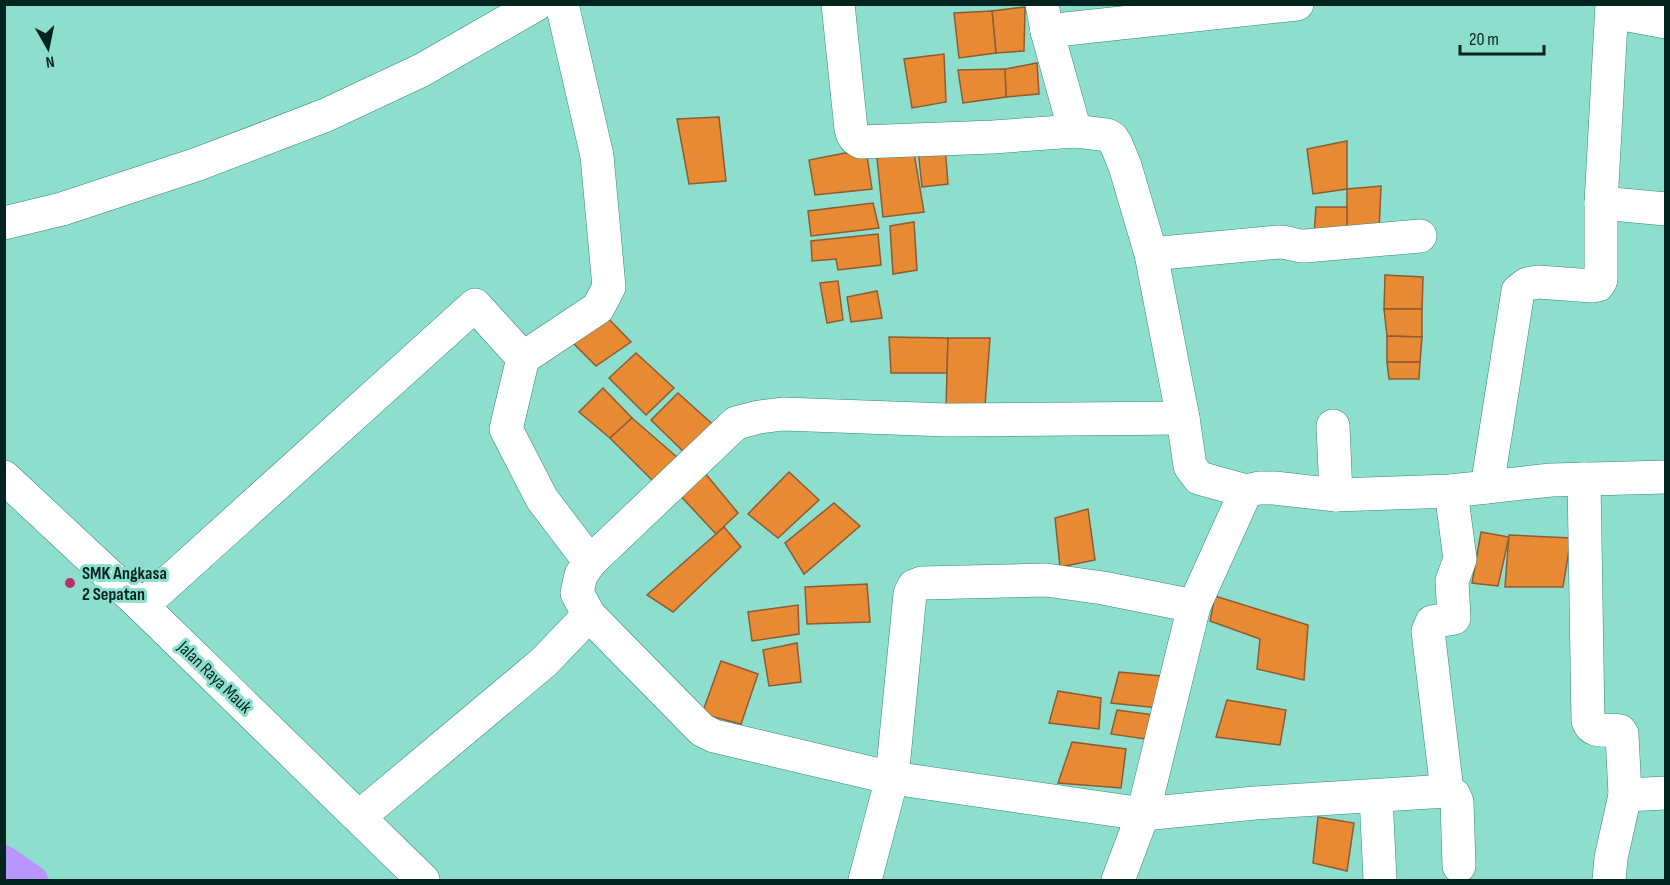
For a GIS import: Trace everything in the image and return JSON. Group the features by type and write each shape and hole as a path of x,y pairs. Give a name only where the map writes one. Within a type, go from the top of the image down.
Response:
{"street":[{"path":"4,223 62,209 198,164 326,115 422,70 537,4"},
{"path":"562,4 597,156 609,288 598,308 523,358 506,429 542,498 590,562"},
{"path":"838,4 851,129 856,140 861,142 993,137 1075,131 1107,135 1116,144 1125,166 1151,254 1190,466 1198,478 1246,491 1274,488 1336,495 1451,490 1551,480 1665,477"},
{"path":"1075,131 1045,18 1297,4"},
{"path":"1487,487 1518,291 1527,284 1538,282 1592,286 1598,285 1600,280 1600,203 1612,8 1665,22"},
{"path":"1600,203 1665,208"},
{"path":"1151,254 1279,242 1305,246 1420,237"},
{"path":"142,606 475,305 523,358"},
{"path":"1183,418 947,420 783,414 736,423 590,562 581,575 577,593 589,615 702,730 714,736 892,778 1143,814 1255,802 1447,791 1454,795 1457,802 1459,866"},
{"path":"1333,426 1336,495"},
{"name":"Jalan Raya Mauk","path":"4,477 142,606 423,880"},
{"path":"1584,479 1588,721 1590,727 1595,730 1616,730 1622,734 1625,795 1611,858 1609,880"},
{"path":"1447,791 1428,631 1432,622 1454,618 1452,581 1460,559 1451,490"},
{"path":"1118,880 1143,814 1194,606 1246,491"},
{"path":"865,880 892,778 910,594 914,586 922,583 1046,580 1103,588 1194,606"},
{"path":"359,817 544,662 589,615"},
{"path":"1625,795 1665,793"},
{"path":"1376,796 1380,880"}],"building":[{"path":"1025,7 1024,51 996,53 992,11"},
{"path":"992,11 996,53 959,58 954,13"},
{"path":"944,54 946,102 912,108 904,59"},
{"path":"1037,63 1039,94 1006,97 1005,69"},
{"path":"1005,69 1006,97 963,103 958,70"},
{"path":"719,117 726,181 689,184 677,119"},
{"path":"1347,141 1347,189 1313,194 1307,149"},
{"path":"945,146 948,184 922,187 918,150"},
{"path":"913,147 924,212 883,217 877,158"},
{"path":"866,149 872,189 815,195 809,160"},
{"path":"1381,186 1379,230 1347,232 1347,189"},
{"path":"873,203 879,228 811,236 808,211"},
{"path":"1316,207 1347,207 1347,232 1314,235"},
{"path":"914,222 917,270 893,274 890,226"},
{"path":"878,234 881,265 838,270 836,259 812,261 811,241"},
{"path":"1385,275 1423,277 1422,309 1384,309"},
{"path":"838,281 843,320 827,323 820,283"},
{"path":"877,291 882,318 851,322 847,297"},
{"path":"1384,309 1422,309 1422,337 1387,336"},
{"path":"605,315 631,342 596,366 574,344"},
{"path":"1387,336 1422,337 1420,362 1387,362"},
{"path":"889,337 948,338 947,373 891,373"},
{"path":"948,338 990,338 985,406 946,406"},
{"path":"636,353 674,388 646,415 609,378"},
{"path":"1387,362 1420,362 1419,379 1389,379"},
{"path":"603,388 632,418 610,438 579,412"},
{"path":"678,393 720,431 689,457 651,420"},
{"path":"632,418 678,458 654,482 610,438"},
{"path":"700,467 738,513 716,534 675,490"},
{"path":"789,472 819,500 778,538 748,514"},
{"path":"834,503 860,526 804,574 785,543"},
{"path":"1088,509 1095,560 1060,567 1055,518"},
{"path":"724,527 741,547 673,612 647,595"},
{"path":"1481,532 1509,537 1498,586 1472,583"},
{"path":"1509,535 1571,538 1563,587 1505,587"},
{"path":"867,584 870,622 807,624 805,587"},
{"path":"1215,596 1308,625 1304,680 1257,669 1260,639 1210,621"},
{"path":"798,605 799,634 752,641 748,612"},
{"path":"797,643 801,682 769,686 763,650"},
{"path":"721,661 758,674 741,724 702,714"},
{"path":"1119,672 1162,676 1159,708 1111,703"},
{"path":"1058,691 1101,698 1099,729 1049,723"},
{"path":"1227,700 1286,710 1280,745 1216,737"},
{"path":"1117,710 1161,716 1159,741 1111,734"},
{"path":"1072,742 1126,749 1121,788 1058,783"},
{"path":"1318,817 1354,823 1347,871 1313,863"}],"waterway":[{"path":"4,860 33,880"}],"place":[{"name":"SMK Angkasa 2 Sepatan","path":"70,583"}]}
